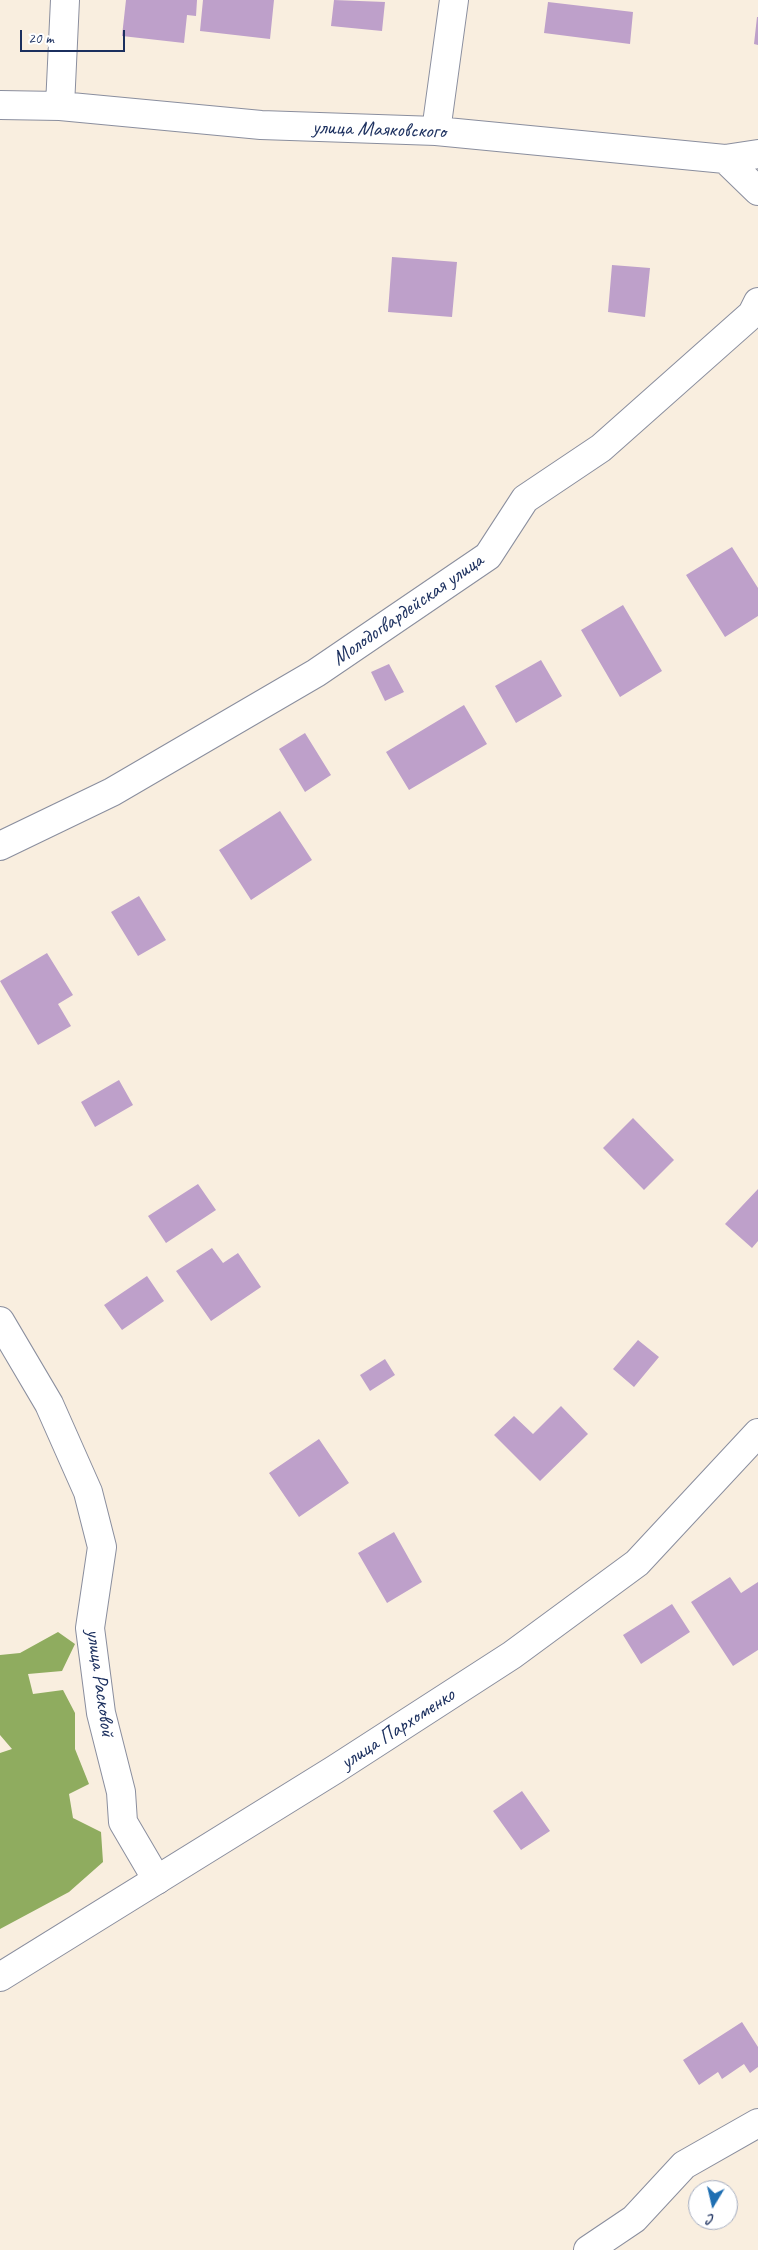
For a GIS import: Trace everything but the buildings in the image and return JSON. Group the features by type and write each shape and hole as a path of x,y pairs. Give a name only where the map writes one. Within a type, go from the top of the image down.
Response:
{"street":[{"path":"60,106 64,0"},
{"path":"436,131 454,0"},
{"name":"улица Маяковского","path":"0,105 60,106 261,125 436,131 725,159 758,154"},
{"path":"725,159 758,191"},
{"name":"Молодогвардейская улица","path":"0,846 112,792 316,673 488,556 524,499 601,448 752,314 758,302"},
{"name":"улица Расковой","path":"0,1321 50,1404 88,1492 102,1547 90,1628 101,1713 121,1792 124,1822 157,1880"},
{"name":"улица Пархоменко","path":"0,1977 334,1770 512,1655 637,1563 758,1433"},
{"path":"588,2250 634,2219 684,2164 758,2123"}],"green space":[{"path":"58,1632 75,1644 62,1671 28,1674 33,1694 63,1690 75,1713 75,1749 89,1784 69,1794 73,1818 101,1832 103,1862 69,1892 0,1929 0,1753 12,1749 0,1735 0,1655 20,1653"}]}
